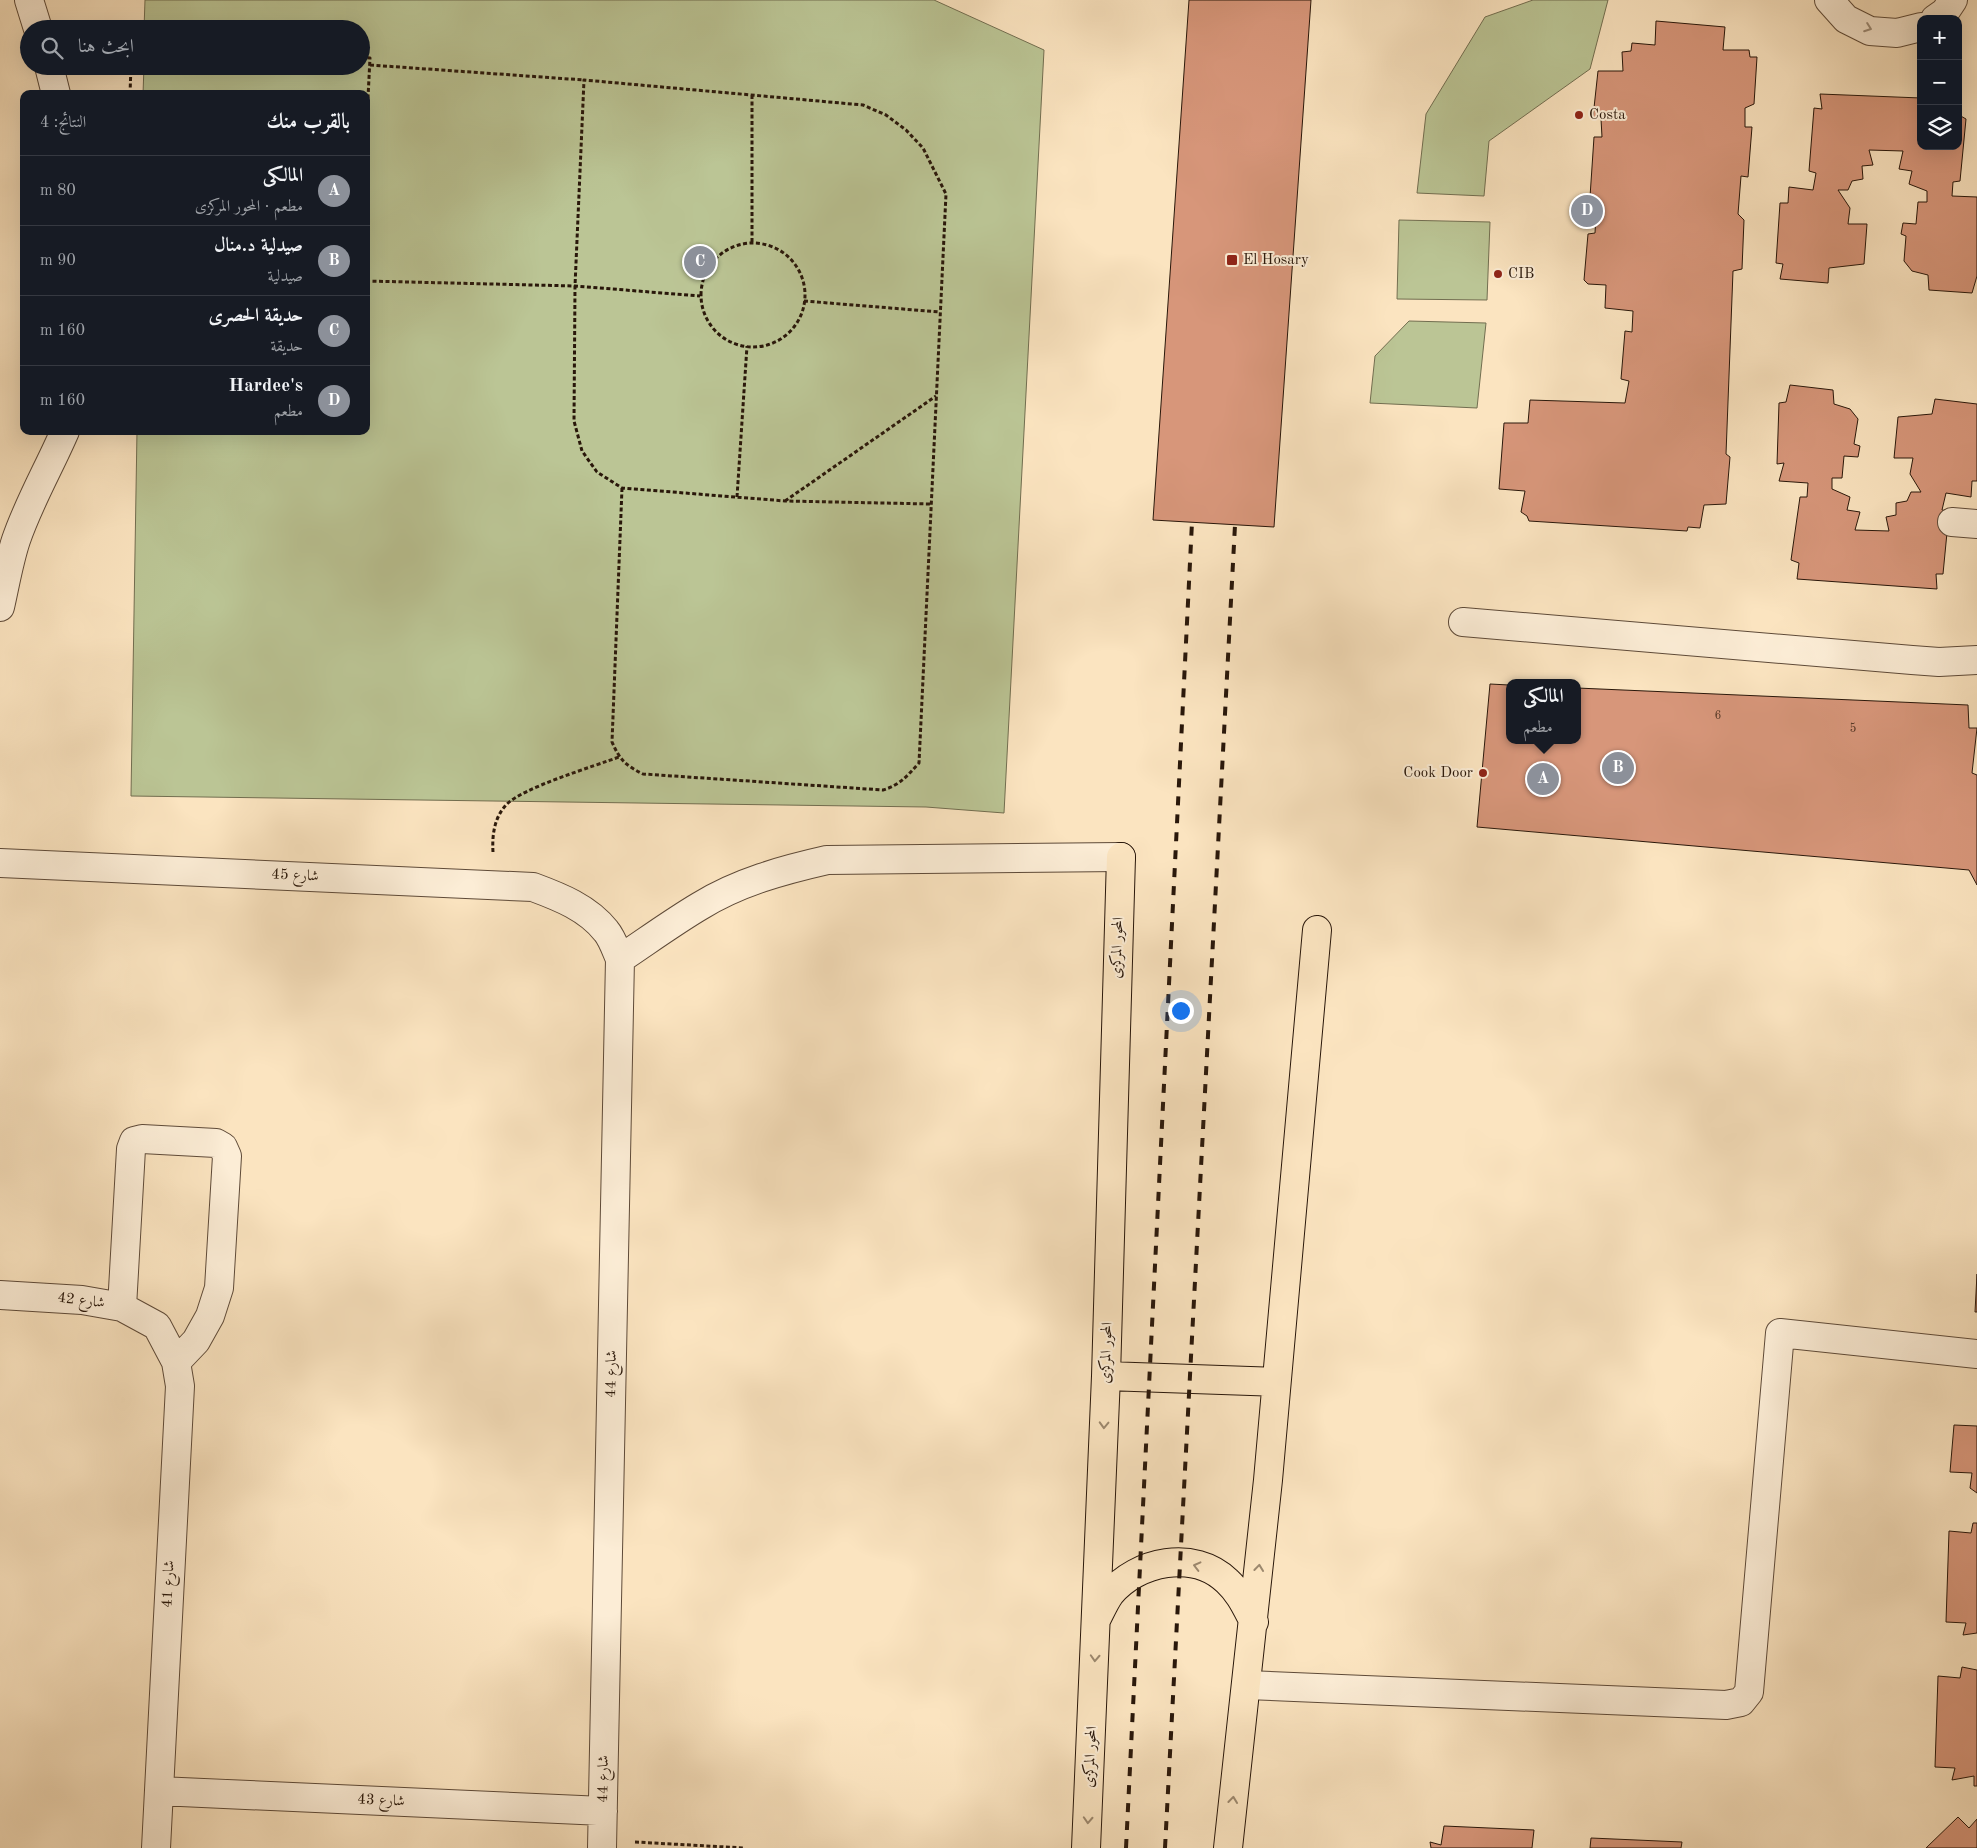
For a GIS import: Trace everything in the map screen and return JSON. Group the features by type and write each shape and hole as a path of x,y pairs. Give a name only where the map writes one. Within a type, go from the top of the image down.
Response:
{"main road":[{"name":"المحور المركزى","path":"1086,1848 1106,1376 1121,857"},
{"path":"1228,1848 1254,1622 1317,930"},
{"path":"1106,1376 1276,1382"},
{"path":"1097,1618 1110,1595 1128,1576 1152,1565 1177,1562 1203,1566 1226,1579 1243,1599 1254,1622"}],"street":[{"path":"29,0 35,20"},
{"path":"1829,0 1846,19 1870,31 1897,34 1917,29"},
{"path":"1941,15 1953,0"},
{"path":"51,75 55,90"},
{"path":"0,607 16,540 34,495 52,462 63,435"},
{"path":"1463,622 1939,662 1977,660"},
{"path":"620,959 702,905 745,884 784,870 826,860 1121,857"},
{"name":"شارع 45","path":"1,858 533,888 560,898 585,912"},
{"name":"شارع 44","path":"585,912 606,932 620,959 602,1844"},
{"path":"122,1307 131,1149 134,1141 142,1139 216,1143 223,1148 227,1156 219,1288 206,1324 196,1341 176,1362"},
{"name":"شارع 42","path":"0,1295 82,1300 122,1307 157,1326"},
{"name":"شارع 41","path":"156,1848 180,1386 176,1362 157,1326"},
{"path":"1247,1685 1726,1705 1742,1702 1749,1692 1780,1333 1977,1354"},
{"name":"شارع 43","path":"159,1791 603,1810"}],"path":[{"path":"370,58 370,65 584,80 863,105 886,115 906,130 922,148 946,194 919,763 909,775 895,786 883,790 643,774 628,767 619,757 612,742 622,488"},
{"path":"130,90 131,75"},
{"path":"369,75 369,90"},
{"path":"584,80 574,286 574,421 582,451 597,472 622,488 785,501 932,504"},
{"path":"752,95 752,242"},
{"path":"752,242 768,244 783,252 794,263 802,278 805,293 802,309 795,324 784,336 770,344 754,347 738,345 723,338 711,326 704,312 700,296 703,280 710,265 721,253 735,246 752,242"},
{"path":"370,281 574,286 700,296"},
{"path":"804,301 940,312"},
{"path":"737,497 747,346"},
{"path":"785,501 937,396"},
{"path":"494,886 492,843 495,822 506,804 524,792 619,757"},
{"path":"602,1844 744,1848"}],"green space":[{"path":"145,0 934,0 1044,50 1004,813 926,807 131,796 137,435 370,435 370,90 143,90 144,75 370,75 370,20 144,20"},
{"path":"1533,0 1608,0 1590,69 1489,141 1484,196 1417,193 1426,114 1485,17"},
{"path":"1399,220 1490,222 1487,300 1397,299"},
{"path":"1409,321 1486,323 1477,408 1370,403 1375,356"}],"building":[{"name":"El Hosary","path":"1189,0 1311,0 1274,527 1153,520"},
{"path":"1656,21 1725,27 1723,50 1749,50 1750,57 1757,57 1754,104 1745,108 1745,127 1752,127 1748,177 1741,176 1738,214 1744,220 1742,269 1733,271 1726,454 1730,457 1726,504 1704,505 1700,528 1688,527 1687,531 1529,521 1527,516 1521,512 1525,491 1499,489 1504,423 1528,423 1530,400 1625,403 1629,381 1621,379 1625,331 1632,332 1633,311 1605,308 1606,285 1588,284 1584,280 1588,234 1595,233 1596,214 1589,212 1594,137 1602,137 1601,119 1593,117 1598,71 1623,71 1622,52 1631,51 1632,43 1655,45"},
{"path":"1820,94 1917,98 1917,150 1962,150 1962,117 1966,119 1960,181 1953,182 1952,196 1977,197 1977,276 1972,293 1929,290 1928,275 1912,271 1904,261 1906,236 1901,234 1903,223 1916,224 1918,202 1927,202 1927,191 1909,184 1912,171 1899,169 1903,151 1869,150 1873,165 1862,166 1863,179 1852,181 1848,190 1838,190 1850,208 1848,224 1867,224 1864,264 1829,268 1828,283 1780,279 1783,264 1776,263 1780,203 1788,203 1789,187 1813,190 1816,173 1809,171 1814,108 1822,109"},
{"path":"1790,385 1833,390 1834,404 1850,409 1858,419 1854,444 1860,446 1858,457 1844,456 1842,478 1832,478 1832,489 1850,497 1847,510 1860,512 1855,530 1889,531 1886,517 1896,515 1896,503 1907,501 1911,492 1921,492 1910,474 1913,458 1894,458 1898,417 1932,414 1935,399 1977,404 1977,481 1972,481 1971,497 1946,493 1942,510 1949,512 1943,574 1936,574 1937,589 1797,579 1799,563 1791,560 1800,497 1807,497 1808,483 1779,481 1784,463 1777,464 1779,403 1786,402"},
{"path":"1490,684 1506,685 1506,744 1581,744 1581,688 1968,705 1969,728 1977,728 1972,773 1977,775 1977,885 1969,870 1477,827"},
{"path":"1977,1274 1977,1312 1975,1312"},
{"path":"1954,1425 1977,1426 1977,1493 1970,1488 1972,1473 1950,1472"},
{"path":"1973,1523 1977,1523 1977,1633 1963,1635 1966,1623 1946,1622 1949,1531 1971,1533"},
{"path":"1962,1667 1977,1670 1977,1786 1974,1786 1974,1776 1952,1780 1955,1768 1935,1767 1938,1676 1960,1678"},
{"path":"1958,1817 1969,1828 1977,1819 1977,1848 1926,1848"},
{"path":"1444,1826 1534,1830 1532,1848 1431,1848 1430,1842 1441,1845"},
{"path":"1591,1838 1682,1842 1681,1848 1590,1848"}],"railway":[{"path":"1126,1848 1192,522"},
{"path":"1165,1848 1235,525"}],"place":[{"name":"Costa","path":"1579,115"},
{"name":"Hardee's","path":"1587,211"},
{"name":"El Hosary","path":"1232,260"},
{"name":"حديقة الحصرى","path":"700,262"},
{"name":"CIB","path":"1498,274"},
{"name":"صيدلية د.منال","path":"1618,768"},
{"name":"Cook Door","path":"1483,773"},
{"name":"المالكى","path":"1543,779"}]}
